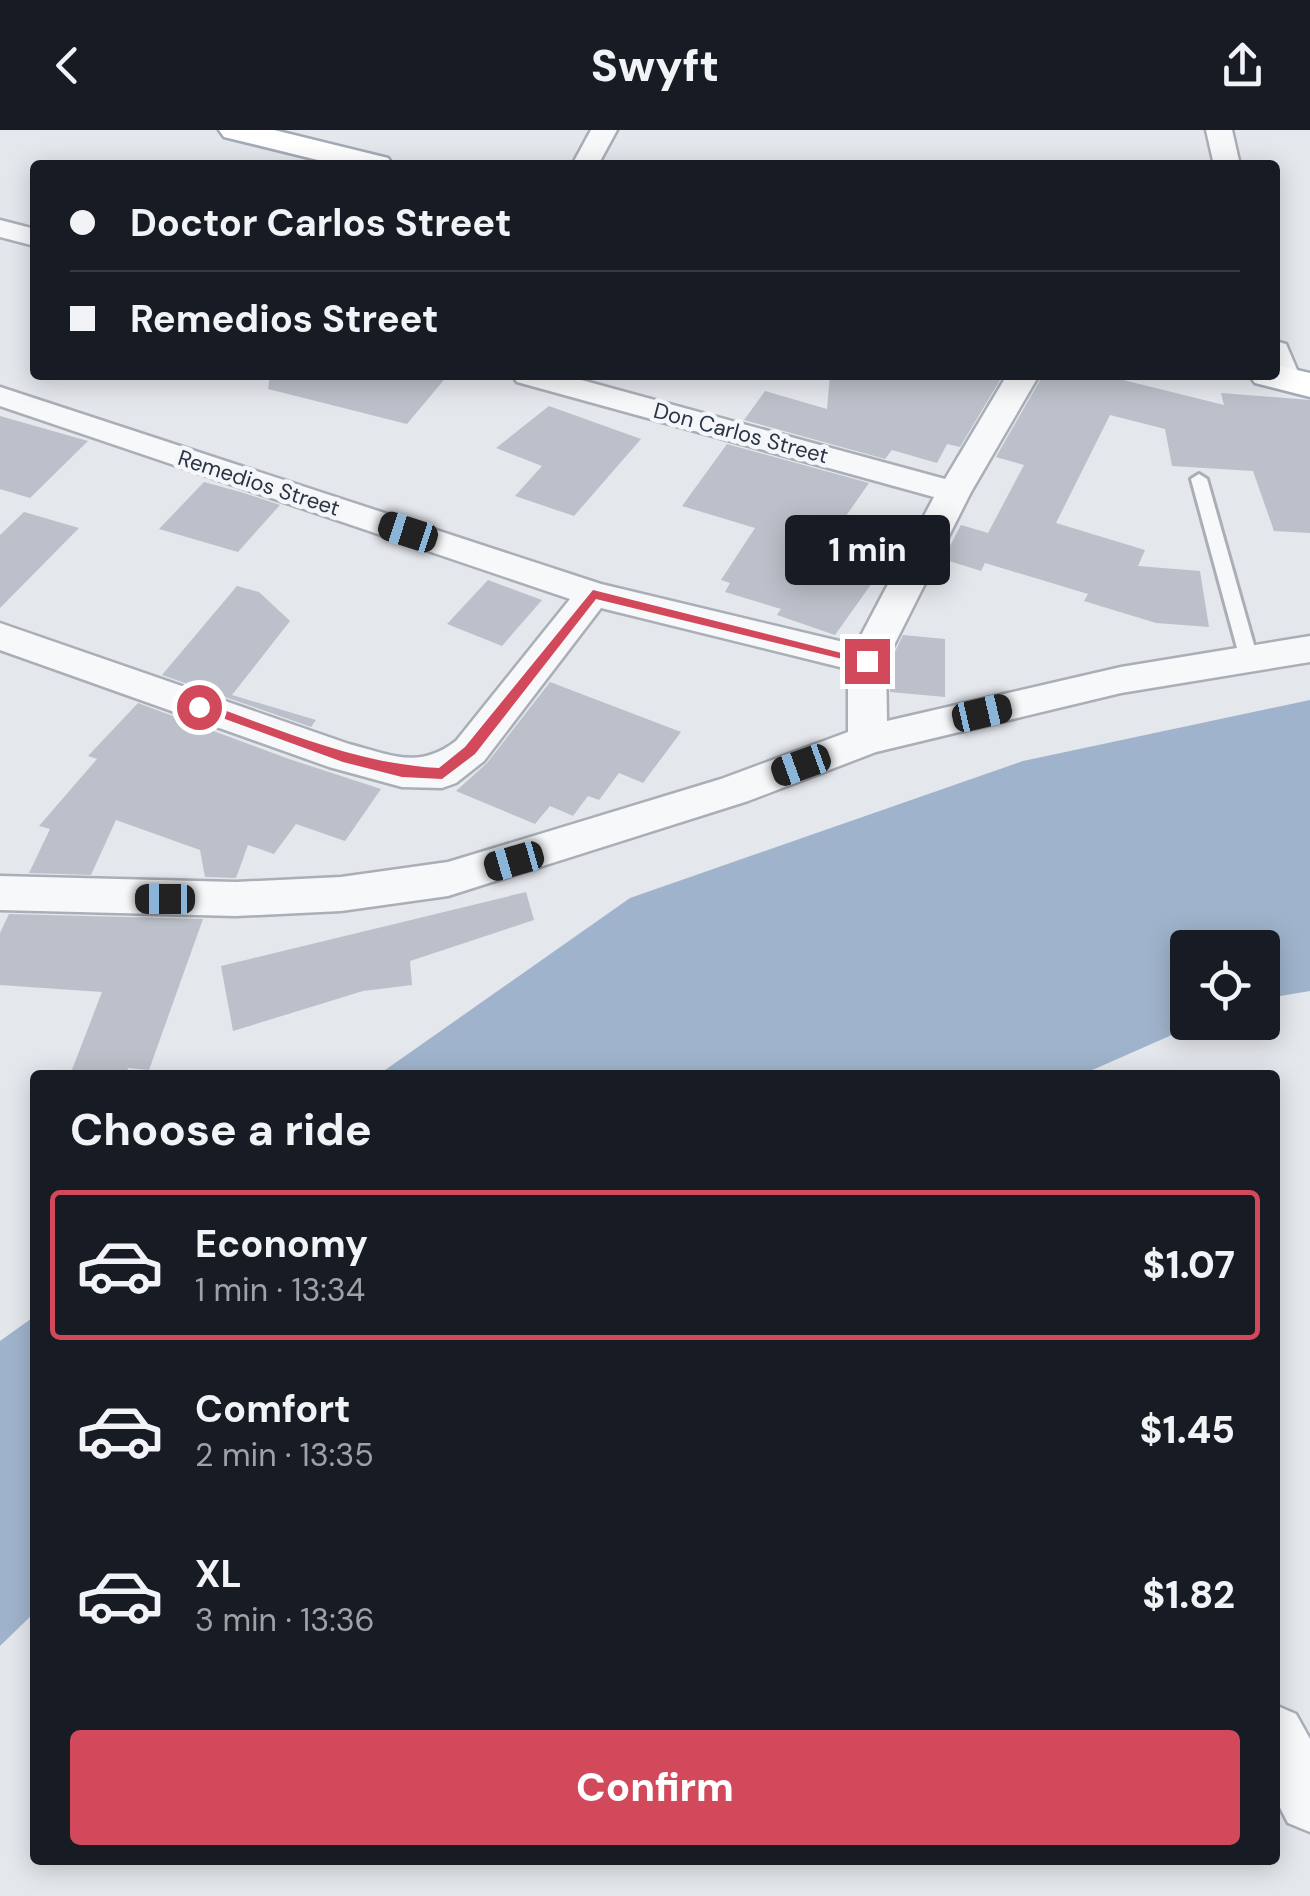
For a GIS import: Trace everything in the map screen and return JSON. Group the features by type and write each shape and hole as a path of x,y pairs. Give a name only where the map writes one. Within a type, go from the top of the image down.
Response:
{"main road":[{"path":"235,130 357,160"}],"street":[{"path":"588,160 604,130"},
{"path":"1219,130 1226,160"},
{"path":"0,228 30,237"},
{"name":"Don Carlos Street","path":"546,380 954,492"},
{"path":"868,740 867,661 954,492 1020,380"},
{"name":"Remedios Street","path":"0,396 593,594 867,661"},
{"path":"0,636 343,757 402,772 442,773 470,750 593,594"},
{"path":"0,892 236,899 340,894 448,879 734,790 868,740 1121,680 1310,650"},
{"path":"1280,1744 1310,1801"}],"lane":[{"path":"1199,479 1249,660"}],"water":[{"path":"1310,700 1310,991 1280,996 1280,930 1170,930 1170,1036 1092,1070 385,1070 630,898 1023,761"},
{"path":"30,1320 30,1617 0,1646 0,1341"}],"building":[{"path":"269,380 444,380 407,424 268,389"},
{"path":"830,380 1000,380 960,447 947,444 937,463 892,450 885,459 744,420 765,391 827,409"},
{"path":"1040,380 1123,380 1224,405 1221,393 1310,400 1310,533 1274,531 1253,471 1172,466 1165,429 1110,415 1056,523 1145,550 1138,566 1200,571 1209,627 1156,623 1084,601 1088,594 985,563 981,571 943,559 961,525 988,533 1024,465 996,457"},
{"path":"549,406 641,439 574,516 515,496 542,466 496,448"},
{"path":"0,416 88,441 30,498 0,489"},
{"path":"727,444 869,483 827,543 887,562 835,635 777,615 781,609 725,592 730,583 721,580 755,528 682,506"},
{"path":"204,482 280,505 238,552 159,529"},
{"path":"24,512 79,528 0,608 0,535"},
{"path":"488,580 542,600 502,646 447,624"},
{"path":"237,586 259,592 290,621 232,695 316,720 311,727 162,675"},
{"path":"903,635 945,639 945,697 890,692 890,662"},
{"path":"550,682 681,732 643,783 619,773 599,800 588,796 573,816 550,806 535,824 456,791 487,763"},
{"path":"138,703 381,789 345,841 296,824 274,854 248,845 236,878 205,877 200,850 116,820 91,875 29,873 50,829 39,826 97,759 88,756"},
{"path":"526,892 534,920 410,961 412,985 363,991 233,1031 221,966"},
{"path":"9,914 203,919 149,1070 72,1070 102,992 0,985 0,933"}],"route":[{"path":"199,707 343,757 402,772 442,773 470,750 593,594 867,661"}]}
